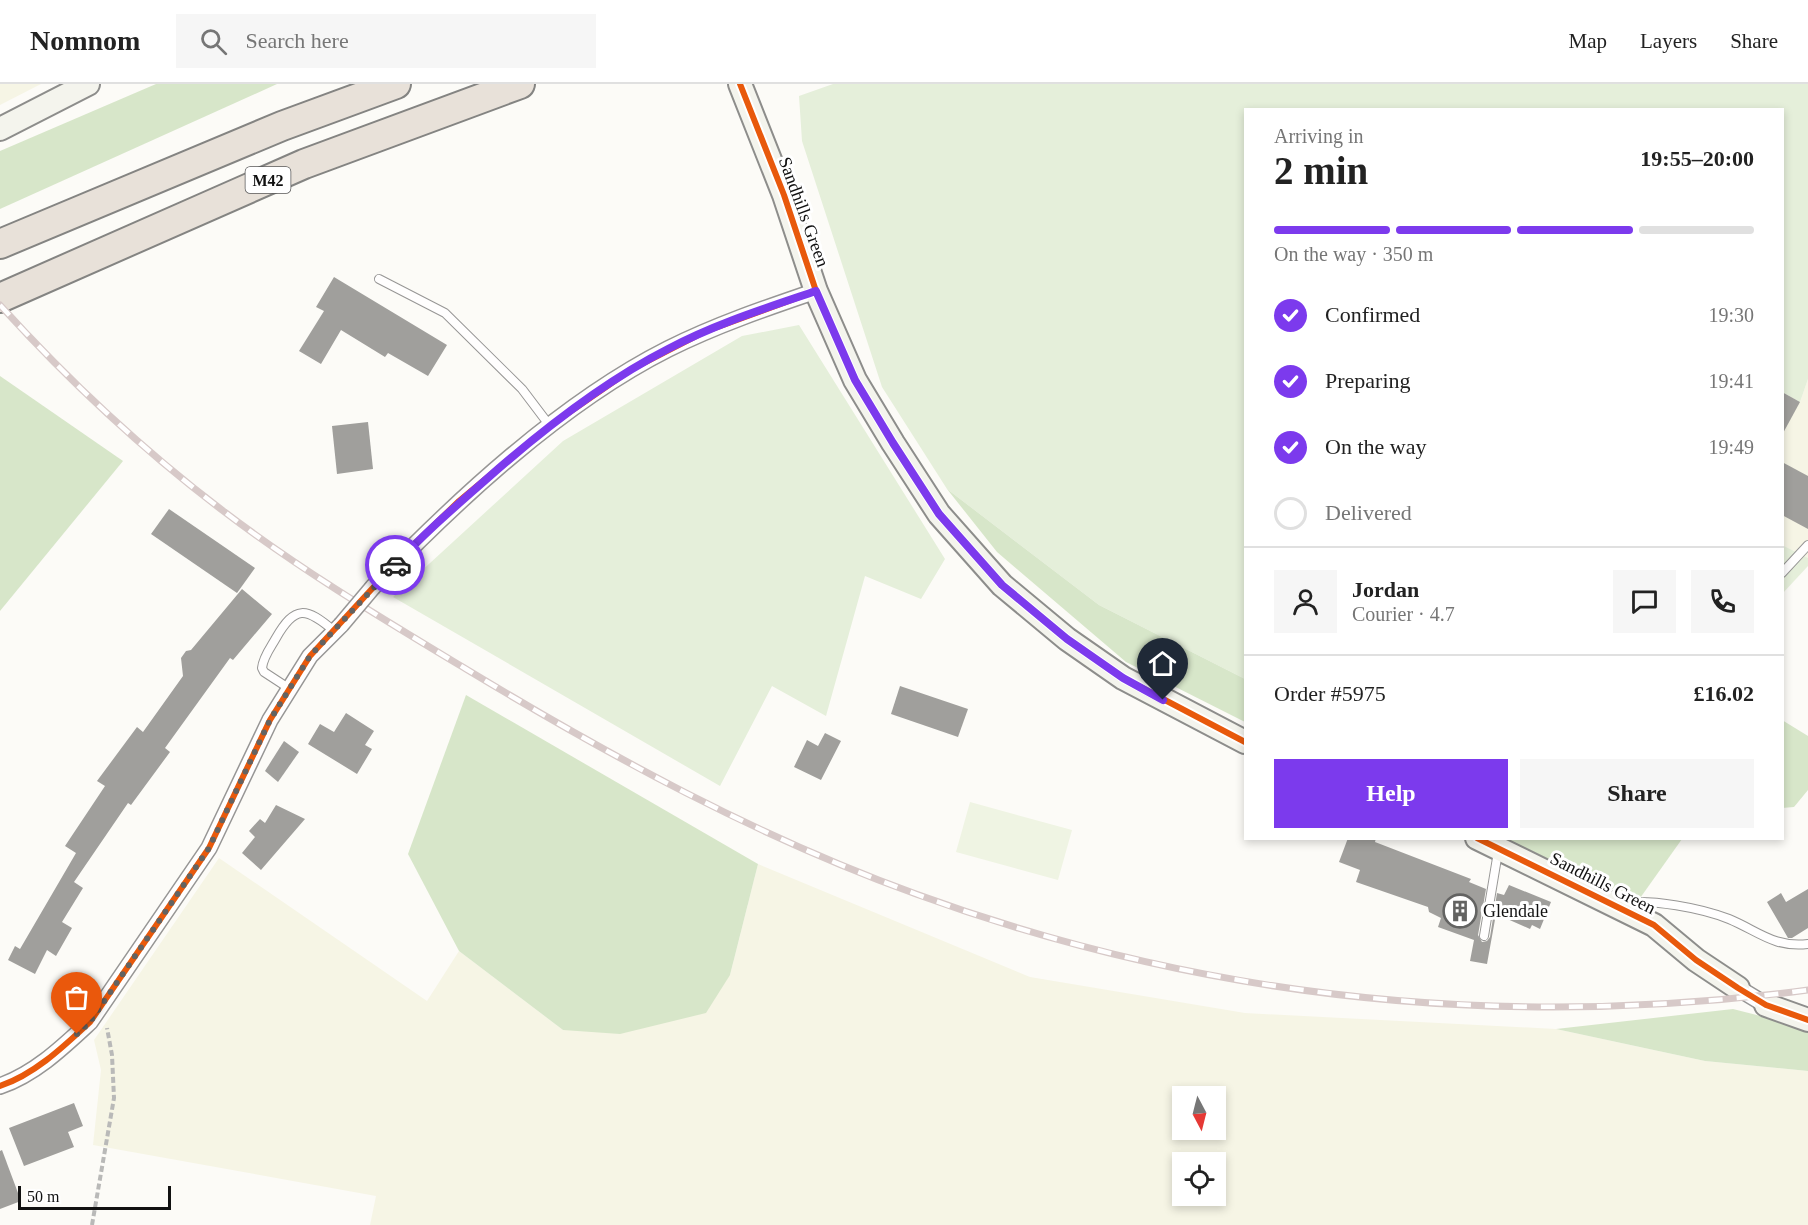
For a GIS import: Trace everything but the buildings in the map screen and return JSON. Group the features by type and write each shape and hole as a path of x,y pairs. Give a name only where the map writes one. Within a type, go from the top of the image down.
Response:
{"highway":[{"name":"M42","path":"0,244 282,126 396,84"},
{"name":"M42","path":"11,293 304,164 520,84"}],"street":[{"path":"0,129 88,84"},
{"name":"Sandhills Green","path":"740,84 784,195 816,291 855,380 939,514 1002,585 1067,639 1123,678 1244,741"},
{"path":"0,1086 34,1070 90,1022 209,848 265,730 310,656 373,587 459,501 550,426 667,349 750,313 816,291"},
{"name":"Sandhills Green","path":"1481,840 1654,925 1696,960 1738,988"},
{"path":"1738,988 1766,1005 1808,1020"}],"lane":[{"path":"379,279 445,313 522,389 550,426"},
{"path":"1784,571 1808,545"},
{"path":"290,689 264,672 262,668 287,620 297,613 306,612 337,628"},
{"path":"1484,936 1498,848"},
{"path":"1614,904 1638,901 1705,912 1728,919 1775,943 1795,946 1808,944"}],"path":[{"path":"92,1225 108,1144 114,1098 112,1055 102,1004"}],"green space":[{"path":"0,84 41,84 0,105"},
{"path":"156,84 277,84 0,209 0,151"},
{"path":"833,84 1808,84 1808,379 1800,402 1784,393 1784,108 1244,108 1244,678 1099,605 947,489 882,387 802,141 799,96"},
{"path":"799,325 945,559 921,599 865,576 826,716 772,686 720,786 393,597 563,441 742,336"},
{"path":"0,376 123,461 0,611"},
{"path":"1808,379 1808,558 1784,546 1784,393 1800,402"},
{"path":"947,489 1099,605 1244,678 1244,721 1126,662 997,552"},
{"path":"1784,546 1808,558 1808,566 1784,592"},
{"path":"466,695 758,864 730,975 706,1013 620,1034 563,1030 459,951 408,854"},
{"path":"1784,721 1808,736 1808,790 1794,807 1784,808"},
{"path":"970,802 1072,830 1058,880 956,852"},
{"path":"1508,840 1681,840 1638,901"},
{"path":"219,858 427,1001 459,951 563,1030 730,975 758,864 1030,977 1245,1013 1556,1029 1705,1061 1808,1071 1808,1225 370,1225 376,1196 93,1145 101,1070 94,1040"},
{"path":"1733,1009 1808,1028 1808,1071 1705,1061 1556,1029"}],"railway":[{"path":"0,305 79,387 163,463 281,553 404,631 575,733 742,821 857,872 1025,930 1134,959 1245,981 1356,996 1468,1005 1581,1007 1694,1002 1808,990"}],"cycle path":[{"path":"740,84 784,195 816,291 855,380 939,514 1002,585 1067,639 1123,678 1244,741"},
{"path":"0,1086 37,1067 90,1022 209,848 270,720 310,656 405,553 459,501 520,450 551,425 632,369 704,332 816,291"},
{"path":"1481,840 1654,925 1696,960 1738,988 1766,1005 1808,1020"}],"way so far":[{"path":"77,1034 90,1022 209,848 270,720 310,656 395,565"}],"place":[{"name":"Glendale","path":"1460,911"}],"route":[{"path":"395,565 459,501 520,450 551,425 632,369 704,332 750,313 816,291 855,380 939,514 1002,585 1067,639 1123,678 1163,700"}]}
